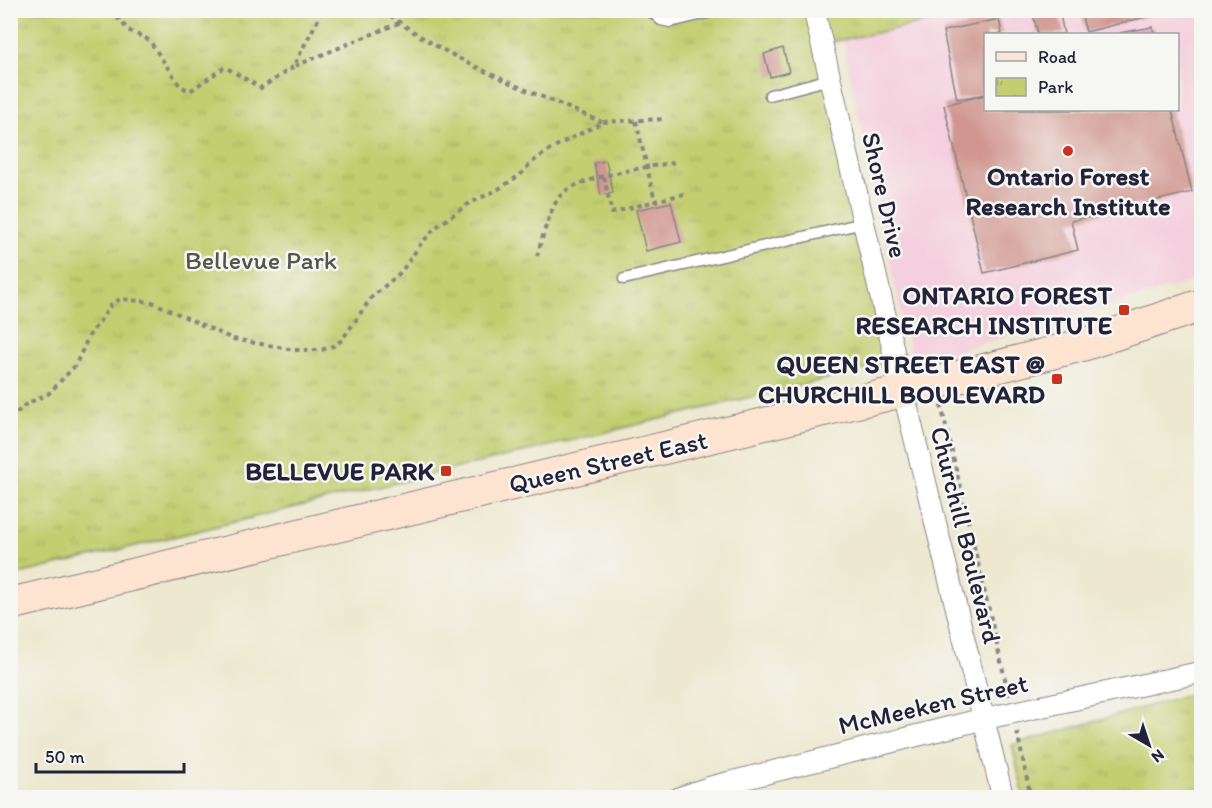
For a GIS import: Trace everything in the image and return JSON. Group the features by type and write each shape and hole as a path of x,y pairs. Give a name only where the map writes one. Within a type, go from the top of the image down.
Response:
{"main road":[{"name":"Queen Street East","path":"10,604 936,383 1082,345 1202,305"}],"street":[{"name":"Shore Drive","path":"814,10 903,391"},
{"name":"Churchill Boulevard","path":"903,391 1002,798"},
{"name":"McMeeken Street","path":"679,798 711,787 983,718 1202,672"}],"lane":[{"path":"653,13 662,20 670,22 720,10"},
{"path":"770,94 830,79"},
{"path":"624,279 863,223"}],"path":[{"path":"111,10 128,30 149,40 180,86 190,91 225,67 261,88 293,67 399,23"},
{"path":"293,67 323,10"},
{"path":"383,10 399,23 460,59 603,122"},
{"path":"10,419 26,404 48,394 75,366 89,336 111,304 120,299 152,302 233,339 295,350 322,350 333,346 342,340 371,298 401,272 420,244 435,228 468,204 520,175 531,163 552,148 603,122 665,119"},
{"path":"636,121 655,201"},
{"path":"537,256 551,215 563,193 583,182 676,162"},
{"path":"604,177 612,213 684,194"},
{"path":"936,383 1031,798"}],"shaded area":[{"path":"981,11 1201,11 1201,276 1186,283 912,364 842,39"}],"green space":[{"name":"Bellevue Park","path":"10,11 981,11 822,44 896,362 11,576"},
{"path":"1201,691 1201,797 1024,797 1012,745"}],"building":[{"path":"1059,10 1064,33 1038,33 1032,11"},
{"path":"1080,10 1147,10 1149,16 1086,32"},
{"path":"999,19 1002,33 984,33 984,94 957,99 943,31"},
{"path":"1153,27 1154,33 1120,33"},
{"path":"783,48 789,72 770,77 764,54"},
{"name":"Ontario Forest Research Institute","path":"984,95 984,111 1172,111 1192,192 1071,221 1078,250 984,273 944,105"},
{"path":"606,161 613,193 601,195 594,163"},
{"path":"671,202 681,242 646,251 636,210"}],"place":[{"name":"Ontario Forest Research Institute","path":"1068,151"},
{"name":"ONTARIO FOREST RESEARCH INSTITUTE","path":"1124,310"},
{"name":"QUEEN STREET EAST @ CHURCHILL BOULEVARD","path":"1057,379"},
{"name":"BELLEVUE PARK","path":"446,471"}]}
